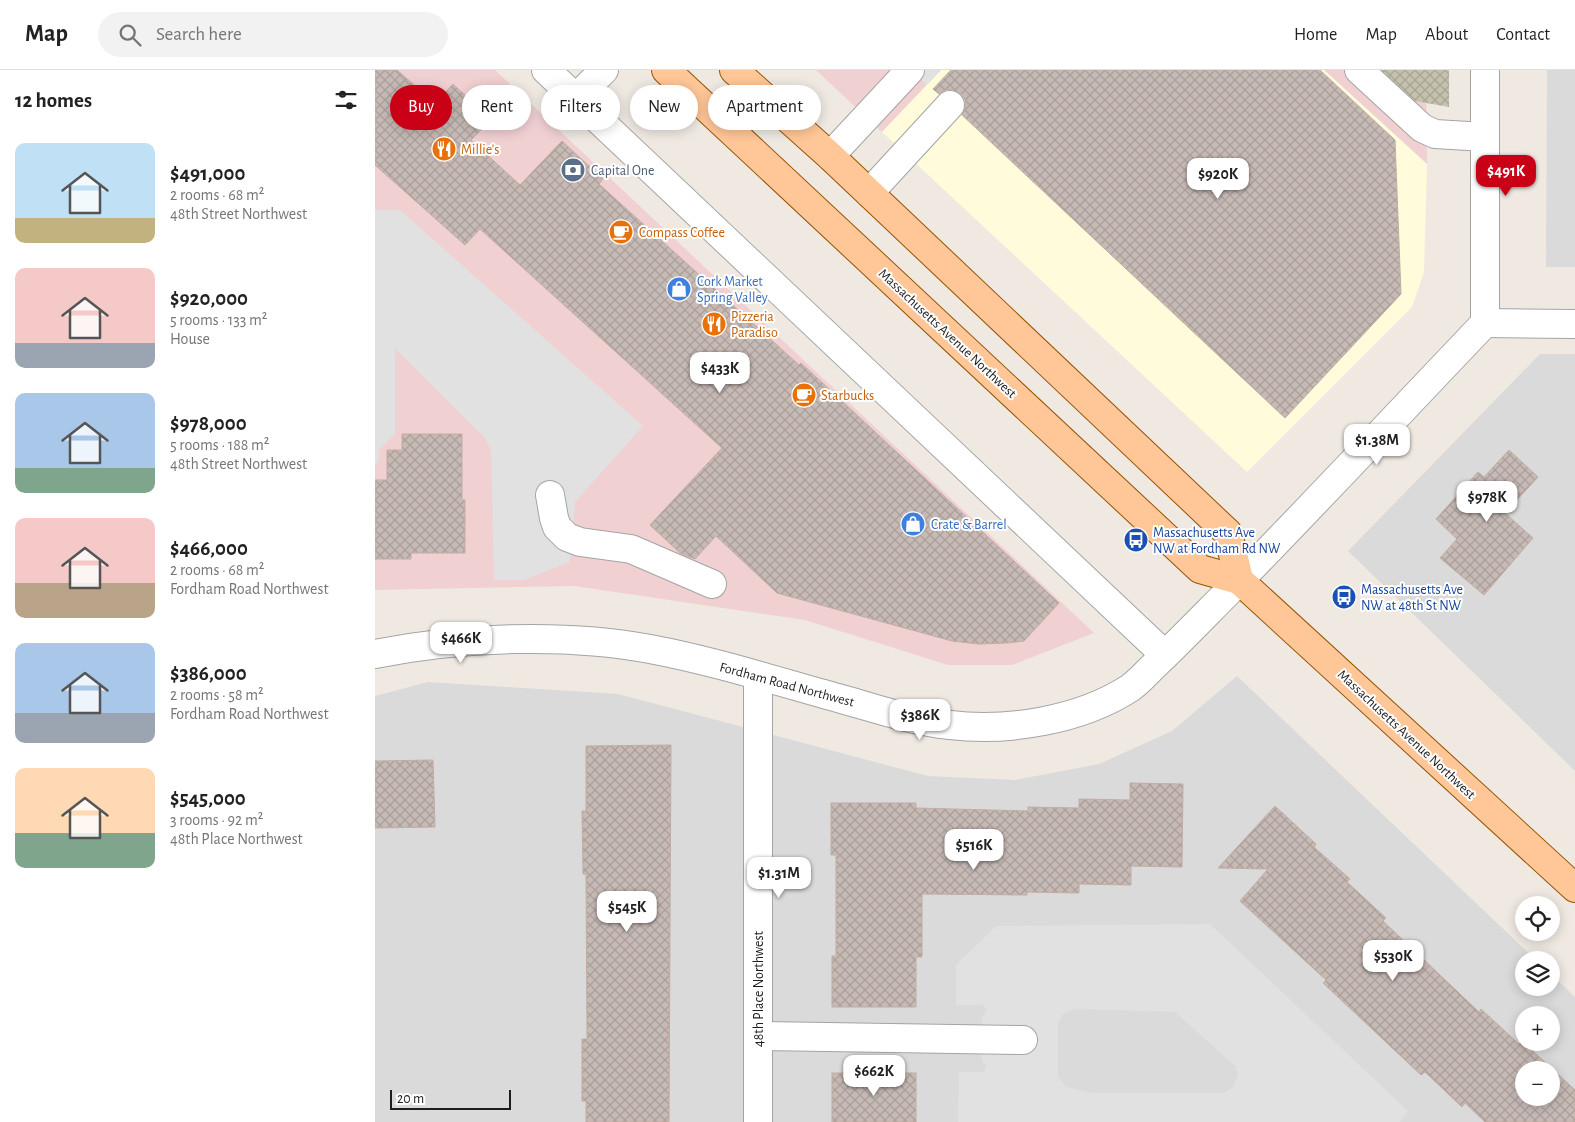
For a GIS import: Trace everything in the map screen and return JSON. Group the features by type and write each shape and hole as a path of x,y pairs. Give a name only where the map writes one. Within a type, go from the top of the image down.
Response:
{"main road":[{"name":"Massachusetts Avenue Northwest","path":"666,70 1200,569 1239,580 1575,888"},
{"path":"734,70 831,156 1228,533 1239,580"}],"street":[{"path":"546,70 562,85"},
{"path":"589,85 603,70"},
{"path":"831,156 910,70"},
{"path":"1359,70 1422,128 1435,134 1485,137"},
{"path":"1485,70 1485,323 1575,324"},
{"path":"869,193 950,105"},
{"path":"610,130 1165,655"},
{"name":"Fordham Road Northwest","path":"375,654 474,641 543,639 608,642 652,649 924,720 956,726 995,727 1043,721 1089,708 1132,687 1165,655 1485,323"},
{"path":"550,495 557,527 567,537 580,542 631,549 712,584"},
{"name":"48th Place Northwest","path":"758,676 759,1122"},
{"path":"758,1036 1023,1040"}],"shaded area":[{"path":"375,70 495,70 511,85 462,85 462,130 531,130 531,104 541,113 541,130 559,130 1094,633 1012,665 948,665 805,620 574,586 375,590"},
{"path":"816,70 941,70 882,132"},
{"path":"912,70 941,70 927,85"},
{"path":"941,70 1324,70 1427,164 1424,272 1412,307 1247,472 882,132"},
{"path":"1324,70 1426,70 1427,164"},
{"path":"1380,70 1449,70 1449,107 1415,101"},
{"path":"1547,70 1575,70 1575,267 1546,267"},
{"path":"375,210 400,210 643,426 575,502 570,562 524,580 494,580 491,450 484,437 395,348 395,434 379,450 379,463 375,463"},
{"path":"1540,354 1575,354 1575,771 1348,551"},
{"path":"1237,676 1527,951 1515,951 1515,996 1560,996 1560,983 1575,997 1575,1122 375,1122 375,696 428,682 618,694 928,776 1015,780 1099,764 1172,731"},
{"path":"1210,924 1408,1111 1400,1122 958,1122 959,1072 984,1072 987,1066 982,1062 982,1018 987,1010 982,1005 956,1005 956,965 996,926","holes":["1075,1009 1175,1012 1236,1067 1238,1075 1233,1087 1224,1093 1092,1093 1066,1087 1058,1076 1058,1023 1064,1013"]}],"building":[{"path":"375,70 397,70 414,85 390,85 390,130 452,130 453,84 462,93 462,130 481,130 471,140 520,185 562,141 603,179 599,184 799,365 801,363 1059,603 1024,641 979,644 952,641 777,593 716,536 695,559 680,553 650,525 722,448 480,229 465,245 375,165"},
{"path":"951,70 1320,70 1395,140 1401,294 1285,418 962,115 965,108 965,100 961,94 953,90 945,90 939,94 933,89"},
{"path":"402,434 462,434 462,500 465,500 465,553 411,553 411,559 375,559 375,480 387,480 387,450 402,450"},
{"path":"1509,450 1538,477 1505,513 1533,538 1484,595 1440,558 1457,539 1436,519 1478,472 1484,477"},
{"path":"671,745 669,1122 586,1122 586,1101 582,1101 582,1039 587,1039 586,874 583,874 582,811 586,811 586,746"},
{"path":"433,760 435,827 375,828 375,761"},
{"path":"1130,783 1183,784 1182,867 1131,866 1131,885 1079,884 1079,893 1027,892 1027,895 922,894 922,957 916,957 916,1007 832,1007 832,956 836,956 836,855 831,855 831,803 916,803 916,808 1028,811 1028,807 1079,808 1079,799 1130,800"},
{"path":"1275,806 1316,844 1314,847 1350,879 1347,882 1386,918 1383,921 1479,1012 1481,1009 1515,1040 1515,1051 1533,1051 1544,1061 1515,1061 1515,1106 1560,1106 1560,1076 1575,1090 1575,1122 1485,1122 1465,1103 1462,1107 1425,1072 1421,1075 1323,983 1326,980 1240,901 1268,869 1218,868"},
{"path":"832,1073 916,1073 916,1122 832,1122"}],"place":[{"name":"Millie’s","path":"444,149"},
{"name":"Capital One","path":"573,170"},
{"name":"Compass Coffee","path":"621,232"},
{"name":"Cork Market Spring Valley","path":"679,289"},
{"name":"Pizzeria Paradiso","path":"714,324"},
{"name":"Starbucks","path":"804,395"},
{"name":"Crate & Barrel","path":"913,524"},
{"name":"Massachusetts Ave NW at Fordham Rd NW","path":"1136,540"},
{"name":"Massachusetts Ave NW at 48th St NW","path":"1344,597"}]}
